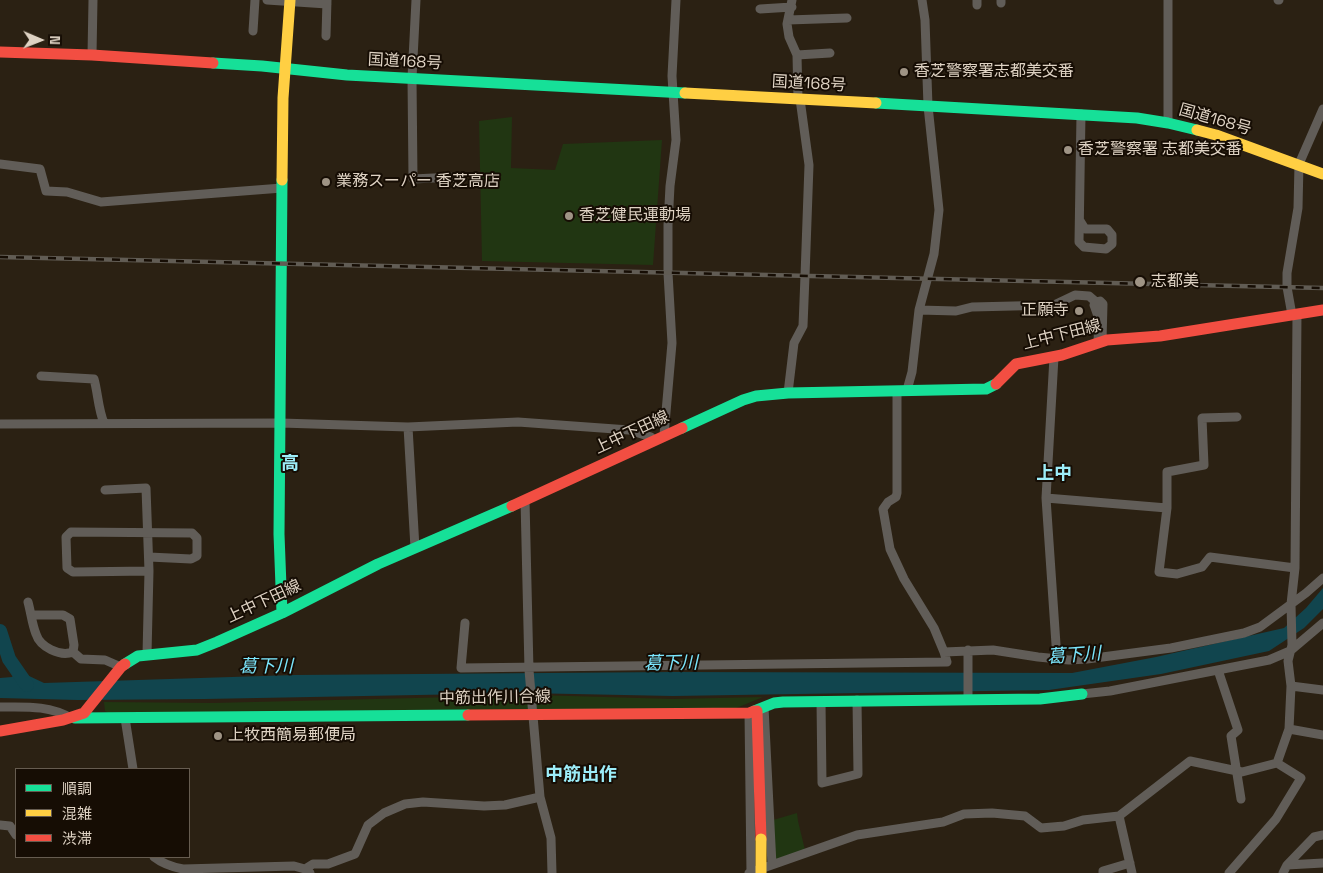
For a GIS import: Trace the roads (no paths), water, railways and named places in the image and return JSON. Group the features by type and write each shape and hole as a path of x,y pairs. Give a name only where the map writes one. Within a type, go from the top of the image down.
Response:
{"main road":[{"path":"282,613 279,534 281,423 280,265 283,98 290,1"},
{"name":"国道168号","path":"0,50 64,46 92,51 270,58 286,68 347,75 1137,118 1168,123 1216,135 1323,174"},
{"name":"上中下田線","path":"0,731 71,718 92,706 121,667 138,656 206,647 282,613 378,564 756,396 788,393 992,388 1016,364 1054,357 1100,342 1160,336 1323,310"},
{"name":"中筋出作川合線","path":"71,718 757,710 783,702 968,697 1040,698 1082,694"},
{"path":"757,710 761,873"}],"street":[{"path":"92,0 92,51"},
{"path":"254,31 255,0"},
{"path":"267,0 327,2 326,36"},
{"path":"416,0 412,78 413,179 454,177"},
{"path":"0,424 281,423 408,427 518,422 629,430 658,438 672,342 668,273 668,225 670,186 676,140 672,93 672,46 676,0"},
{"path":"465,623 461,668 529,669 947,662 927,614 898,568 887,538 883,509 897,494 902,390 912,372 919,310 934,254 939,210 928,106 925,20 922,0"},
{"path":"1168,0 1168,123"},
{"path":"760,9 792,4 788,20 788,30 797,55 799,99 809,165 803,326 794,343 788,393"},
{"path":"788,20 846,18"},
{"path":"797,55 830,53"},
{"path":"1277,763 1290,729 1291,686 1288,661 1291,648 1291,604 1295,568 1295,315 1287,287 1287,272 1298,208 1299,164 1323,109"},
{"path":"1080,221 1081,114"},
{"path":"0,164 40,169 46,191 67,192 101,202 282,188"},
{"path":"919,310 1054,305 1075,295 1089,296 1096,302 1100,301 1103,304 1100,342"},
{"path":"1054,357 1046,498 1057,659"},
{"path":"41,376 94,379 99,397 100,413 104,423"},
{"path":"1237,417 1202,418 1204,465 1167,472 1167,508 1159,572 1177,574 1202,567 1210,557 1295,568"},
{"path":"408,427 415,548"},
{"path":"105,490 146,488 149,557 147,654"},
{"path":"1046,498 1167,508"},
{"path":"525,500 529,669 532,714 540,797 552,838 552,873"},
{"path":"149,557 191,559 197,556 197,538 192,533 71,532 66,537 67,568 73,572 149,571"},
{"path":"944,652 993,650 1057,659 1087,659 1154,651 1244,633 1265,624 1316,586 1323,578"},
{"path":"28,602 36,637 53,652 67,654 72,652"},
{"path":"31,615 63,615 70,619 74,645 72,652"},
{"path":"1082,694 1110,691 1269,660 1291,648 1323,623"},
{"path":"968,650 968,697"},
{"path":"72,652 81,659 105,660 121,667"},
{"path":"1218,670 1238,730 1231,736 1241,799"},
{"path":"1291,686 1323,690"},
{"path":"821,701 822,783 858,774 857,700"},
{"path":"0,706 49,708 60,711 71,718"},
{"path":"757,710 772,865"},
{"path":"757,710 750,873 857,835 944,822 964,814 992,813 1025,816 1041,828 1064,826 1083,820 1119,816 1190,761 1242,772 1277,763 1301,778 1276,819 1229,873"},
{"path":"125,718 133,768"},
{"path":"1290,729 1323,735"},
{"path":"155,858 171,867 183,869 273,866 308,871 312,864 328,864 355,854 368,825 384,813 405,804 423,802 484,806 505,805 540,797"},
{"path":"1119,816 1132,873"},
{"path":"0,825 10,826 15,834"},
{"path":"1285,869 1314,837 1323,835"},
{"path":"1104,873 1103,871 1130,863"},
{"path":"1285,869 1323,863"}],"water":[{"path":"1323,588 1323,609 1304,628 1269,651 1161,674 1049,690 673,696 524,693 205,699 78,700 0,698 0,678 12,677 20,668 27,675 44,683 294,675 672,672 1072,673 1156,657 1284,628 1306,608"}],"waterway":[{"path":"0,631 9,659 27,685"}],"railway":[{"path":"0,257 1323,288"}],"place":[{"name":"香芝警察署志都美交番","path":"904,72"},
{"name":"香芝警察署 志都美交番","path":"1068,150"},
{"name":"業務スーパー 香芝高店","path":"326,182"},
{"name":"香芝健民運動場","path":"569,216"},
{"name":"志都美","path":"1140,282"},
{"name":"正願寺","path":"1079,311"},
{"name":"上牧西簡易郵便局","path":"218,736"}],"district":[{"name":"高","path":"290,464"},
{"name":"上中","path":"1054,474"},
{"name":"中筋出作","path":"581,775"}],"water label":[{"name":"葛下川","path":"1074,656"},
{"name":"葛下川","path":"671,664"},
{"name":"葛下川","path":"266,667"}]}
